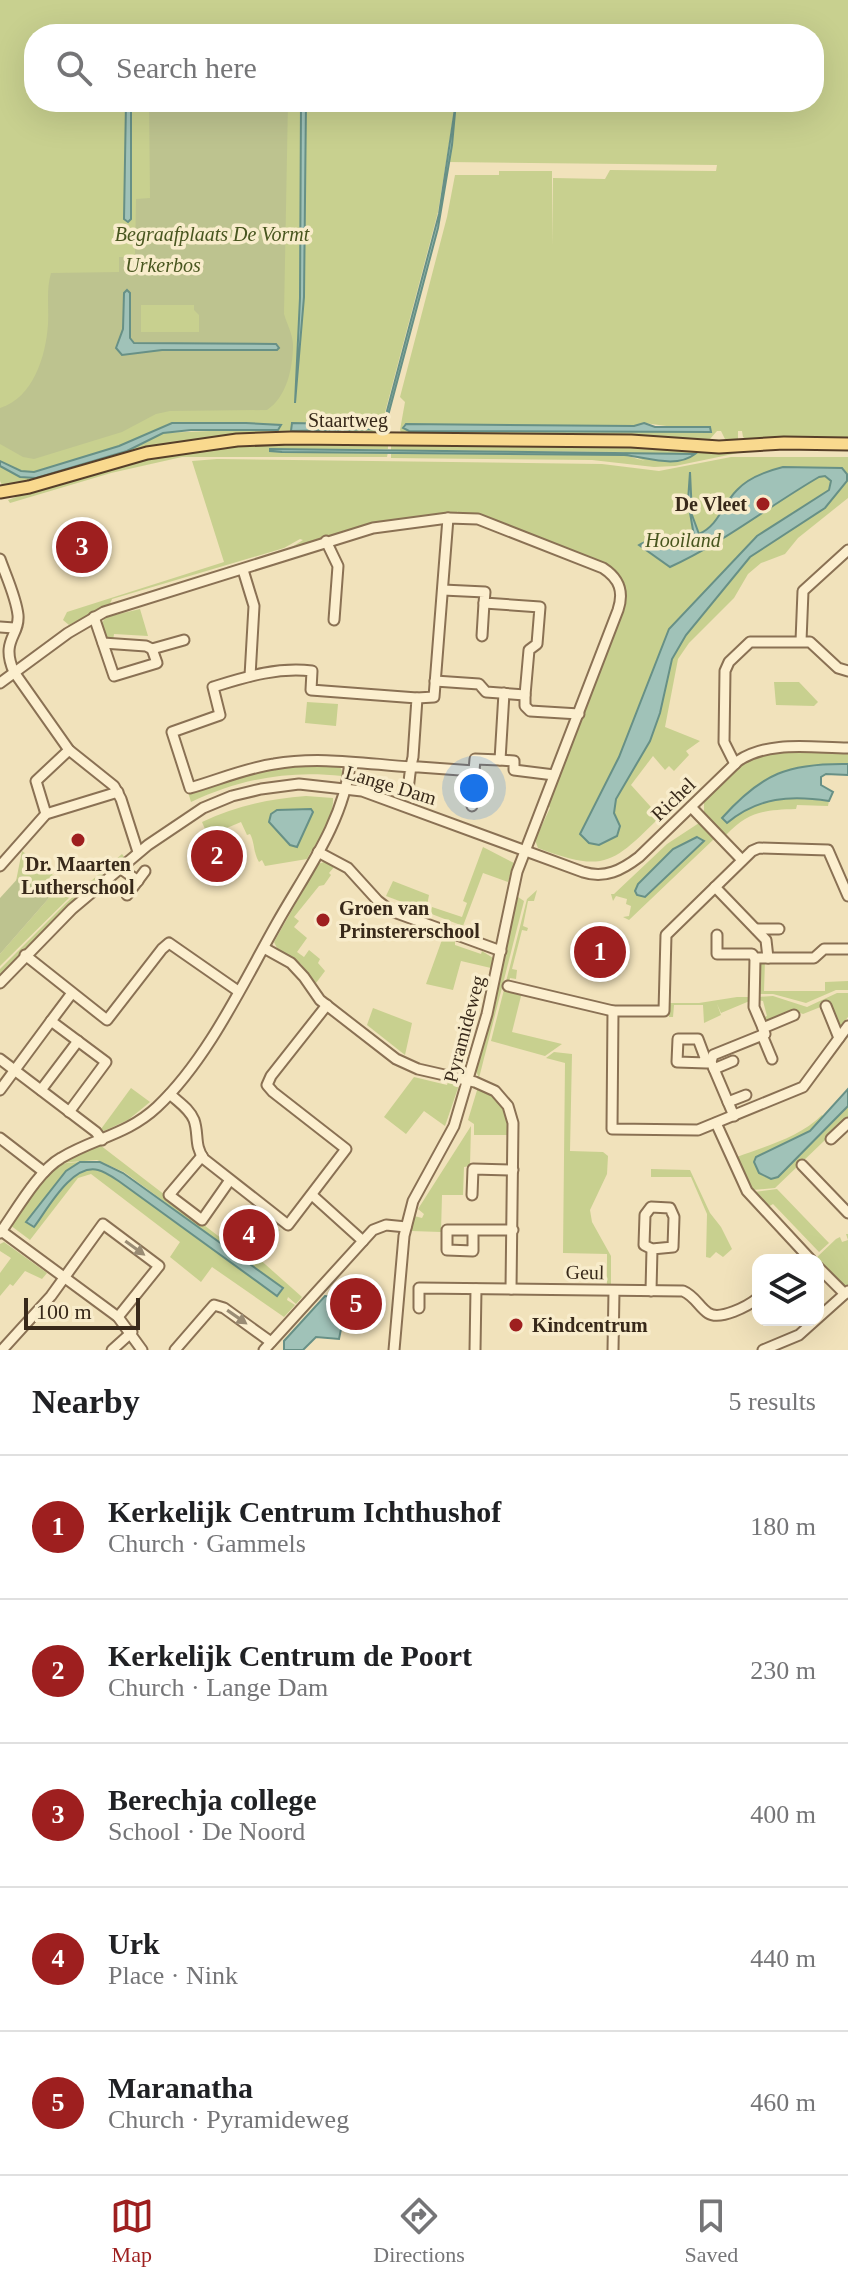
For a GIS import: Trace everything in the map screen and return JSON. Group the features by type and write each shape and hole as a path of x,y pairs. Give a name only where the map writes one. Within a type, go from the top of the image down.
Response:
{"main road":[{"name":"Staartweg","path":"0,492 29,487 138,455 237,440 341,438 848,444"},
{"name":"Staartweg","path":"0,501 29,487"}],"street":[{"path":"0,683 94,617 326,541 373,528 448,518 434,697 311,690 312,671 288,669 213,687 220,715 172,732 190,788 273,764 311,761 474,771"},
{"name":"Pyramideweg","path":"394,1350 406,1227 417,1190 454,1126 491,1001 515,880 621,601 621,588 617,581 598,566 487,521 448,518"},
{"path":"326,541 338,566 334,620"},
{"path":"801,641 803,591 848,550"},
{"path":"0,559 18,615 9,655 14,672 69,750 109,780 118,792 138,852"},
{"path":"243,570 254,606 250,676"},
{"path":"443,590 485,592 482,636"},
{"path":"484,603 540,607 537,644 529,650 525,706 530,711 579,714"},
{"path":"94,617 114,676 157,663 152,649"},
{"path":"0,627 14,628"},
{"path":"103,643 152,649 184,640"},
{"path":"735,764 724,745 726,667 753,641 813,643 838,668 848,671"},
{"path":"435,681 479,684 486,692 525,695"},
{"path":"500,760 504,693"},
{"path":"408,792 417,698"},
{"name":"Richel","path":"526,851 587,874 610,873 625,868 639,857 735,764 752,753 767,749 848,748"},
{"path":"46,814 36,781 69,750"},
{"path":"472,806 475,759 514,761 514,770 554,775"},
{"path":"142,1350 132,1332 118,1317 1,1231 44,1172 63,1156 132,1127 170,1094 210,1039 330,830 350,763"},
{"name":"Lange Dam","path":"0,983 25,955 138,852 196,812 232,796 276,786 345,787 385,798 526,851"},
{"path":"0,866 46,814 118,792"},
{"path":"691,807 742,860"},
{"path":"508,986 613,1011 664,1011 666,935 742,860 759,848 828,850 848,896"},
{"path":"318,852 348,868 391,911 501,951"},
{"path":"120,868 138,881"},
{"path":"127,895 145,871"},
{"path":"715,887 768,942 768,958"},
{"path":"756,929 779,929"},
{"path":"717,935 717,954 752,954 755,958 814,958 824,949 848,949"},
{"path":"25,955 107,1020 169,943 238,991"},
{"path":"264,948 299,970 327,1005 404,1064 491,1088 508,1106 513,1123 511,1289"},
{"path":"755,958 755,1009 772,1059"},
{"path":"0,1090 72,993"},
{"path":"170,1094 191,1114 202,1156 288,1225 346,1149 267,1085 327,1005"},
{"path":"826,1006 839,1038"},
{"path":"613,1011 612,1129 698,1130 803,1087 848,1026"},
{"path":"734,1116 711,1065 713,1055 794,1015"},
{"path":"51,1021 106,1062 69,1112"},
{"path":"41,1090 78,1041"},
{"path":"0,1059 96,1132 102,1140"},
{"path":"711,1065 733,1061"},
{"path":"728,1102 746,1095"},
{"path":"716,1123 747,1191 801,1254"},
{"path":"831,1139 848,1123"},
{"path":"0,1138 44,1172"},
{"path":"202,1156 169,1195 202,1220 230,1180"},
{"path":"802,1165 848,1213"},
{"path":"472,1195 473,1169 513,1170"},
{"path":"312,1195 363,1241"},
{"path":"651,1207 670,1208 674,1214 673,1247 652,1249 644,1245 646,1211 651,1207"},
{"path":"2,1350 51,1296 103,1224 159,1266 118,1317"},
{"path":"175,1350 214,1305 224,1308 268,1346 380,1226 406,1227"},
{"path":"473,1230 513,1230"},
{"path":"651,1291 652,1249"},
{"path":"763,1350 799,1335 846,1293 824,1273"},
{"name":"Geul","path":"419,1308 419,1288 686,1292 709,1313 716,1315 752,1303"},
{"path":"475,1350 476,1289"},
{"path":"613,1350 614,1291"},
{"path":"112,1350 132,1332"}],"green space":[{"name":"Urkerbos","path":"0,0 848,0 848,441 746,439 742,431 738,431 738,439 725,439 721,431 710,439 402,434 405,402 400,397 455,175 552,171 552,246 553,178 605,179 610,170 716,171 717,165 448,162 454,112 438,212 382,424 388,427 385,435 248,436 4,489 0,481 0,466 20,477 36,478 127,451 163,433 280,428 166,427 138,442 35,474 22,474 0,464","holes":["644,423 711,432 409,431 403,425 634,426"]},
{"name":"Begraafplaats De Vormt","path":"149,112 288,112 284,314 293,345 292,363 284,390 267,410 170,411 156,414 122,432 34,459 23,457 0,444 0,408 21,395 41,362 47,336 51,273 119,272 119,257 135,257 136,199 150,198","holes":["141,305 194,305 199,315 199,332 141,332"]},
{"path":"260,442 375,442 388,445 388,449 270,449 282,452 388,452 387,457 182,457 111,473 10,503 8,500 113,466 167,453"},
{"path":"411,442 640,444 737,449 738,453 675,466 654,467 592,460 391,458 391,452 624,455 645,461 623,452 391,450 391,445 408,445"},
{"name":"Hooiland","path":"731,457 848,457 848,498 798,538 785,554 761,563 748,574 734,598 689,643 678,659 665,727 700,741 686,751 689,755 674,771 669,766 665,770 653,756 631,785 660,817 630,845 606,860 593,862 561,856 538,848 535,840 550,808 547,803 622,609 624,588 580,553 487,518 458,514 458,511 456,514 342,533 278,555 270,555 287,550 303,540 112,599 110,604 69,625 63,620 67,612 224,562 192,461 602,464 659,471"},
{"path":"260,558 253,563 228,571 227,567"},
{"path":"140,609 148,636 114,634 113,641 106,640 101,624 106,617"},
{"path":"774,682 799,682 818,702 814,706 776,705"},
{"path":"307,702 338,704 336,726 305,723"},
{"path":"786,752 848,752 848,764 810,767 778,774 750,790 722,818 727,823 752,807 775,800 829,801 828,806 797,805 796,809 758,813 742,821 726,835 704,812 704,800 731,773 749,761"},
{"path":"295,764 339,765 343,773 342,776 303,774 265,778 228,787 191,802 188,792 251,772"},
{"path":"306,796 333,798 328,821 307,859 265,866 262,860 259,862 252,837 247,835 241,822 208,836 202,822 252,804"},
{"path":"699,823 714,839 629,920 623,917 629,916 631,906 626,904 627,899 616,896 613,901 611,894 667,844"},
{"path":"483,847 514,863 508,882 483,873 463,926 429,913 432,907 462,917 467,903 463,901"},
{"path":"22,851 75,892 0,966 0,954 49,898 21,875 16,881"},
{"path":"122,854 125,858 49,925 0,976 0,969 66,903"},
{"path":"324,862 335,866 329,873 331,875 294,917 299,921 294,927 307,938 297,952 304,957 309,950 320,959 318,963 325,971 316,983 301,964 277,948 274,942 318,864"},
{"path":"21,875 49,898 0,954 0,898"},
{"path":"393,881 429,895 426,911 386,896"},
{"path":"537,890 534,901 528,901 523,926 528,928 527,931 522,930 512,969 517,970 516,979 510,978 507,989 522,992 512,1032 562,1044 545,1056 491,1041 527,899"},
{"path":"518,897 524,901 479,1078 476,1071"},
{"path":"443,937 455,941 455,945 481,954 482,951 493,958 491,968 461,961 453,990 426,984"},
{"path":"765,960 764,991 825,991 825,982 848,981 848,990 836,990 806,1003 773,994 758,994 760,961"},
{"path":"837,993 848,993 848,1017 838,1030 823,1006 803,1014 795,1011 766,1022 762,1018 767,1016 763,1001 757,1000 758,997 773,996 807,1007"},
{"path":"752,997 752,1000 721,1013 717,1004 721,1015 704,1023 703,1005 674,1005 673,1017 669,1017 669,1003 699,1003"},
{"path":"373,1008 412,1023 405,1055 367,1025"},
{"path":"554,1052 572,1054 570,1151 603,1152 608,1156 607,1174 590,1210 592,1222 611,1256 611,1285 607,1285 607,1254 563,1253 565,1063 546,1058"},
{"path":"414,1077 447,1085 448,1082 457,1084 445,1126 424,1111 406,1134 384,1117"},
{"path":"478,1087 493,1095 502,1105 509,1135 474,1135 474,1124 468,1120"},
{"path":"131,1088 150,1102 128,1120 104,1131 101,1129"},
{"path":"848,1106 848,1118 775,1188 752,1190 737,1157 792,1135 822,1115 825,1118 805,1135 755,1158 762,1174 768,1178 777,1177"},
{"path":"471,1126 470,1166 464,1167 463,1195 442,1195 441,1232 411,1231 414,1216 422,1218 424,1214 418,1209"},
{"path":"100,1145 226,1242 230,1237 251,1252 273,1225 280,1230 255,1257 302,1297 296,1304 288,1297 287,1300 295,1305 284,1317 212,1267 201,1282 170,1257 180,1242 91,1174 78,1178 30,1240 10,1225 53,1168 80,1162 66,1171 27,1223 33,1227 53,1199 79,1173 98,1170 120,1182 277,1296 282,1288 124,1172 97,1160 59,1163"},
{"path":"651,1169 690,1170 710,1213 732,1249 723,1257 716,1252 710,1258 706,1257 707,1214 691,1177 651,1177"},
{"path":"777,1189 829,1243 819,1252 773,1204 768,1207 754,1192"},
{"path":"840,1237 842,1242 848,1240 848,1285 844,1286 824,1267 824,1254 820,1254 836,1239"},
{"path":"4,1242 47,1273 42,1279 25,1271 0,1296 0,1273 11,1258 0,1251 0,1244"}],"water":[{"path":"126,112 131,112 131,219 128,222 124,219"},
{"path":"301,112 306,112 304,297 295,403 300,298"},
{"path":"455,112 438,228 389,412 387,411 439,214"},
{"path":"127,290 130,293 130,338 134,343 276,344 279,348 162,350 122,355 116,348 123,329 124,293"},
{"path":"172,423 281,425 278,430 163,433 127,451 36,478 20,477 0,466 0,461 21,471 34,472 119,446"},
{"path":"292,423 382,425 384,429 291,431"},
{"path":"644,423 655,427 710,427 711,432 409,431 403,428 406,424 634,426"},
{"path":"270,449 695,454 679,461 661,461 624,455 282,452"},
{"path":"783,467 842,468 847,474 847,481 825,508 750,557 686,635 672,659 660,713 650,741 616,799 614,813 620,826 617,836 599,845 589,843 580,834 619,757 669,629 757,536 829,490 831,481 825,476 819,477 709,547 670,567 639,545 652,540 694,536 688,501 690,472 692,515 699,534 716,520 741,486"},
{"path":"848,764 848,775 826,774 821,777 821,785 833,792 829,801 801,798 775,800 751,808 727,823 722,818 750,790 778,774 809,766"},
{"path":"311,809 313,812 297,847 290,845 269,822 271,814 277,810"},
{"path":"697,837 704,841 645,897 637,895 638,884 673,849"},
{"path":"848,1089 848,1106 778,1177 771,1179 759,1173 754,1162 756,1157 810,1131"},
{"path":"80,1162 100,1162 123,1173 283,1288 277,1296 120,1182 98,1170 88,1170 70,1180 34,1227 26,1222 66,1171"},
{"path":"325,1296 337,1298 345,1310 339,1339 316,1337 303,1350 284,1350 284,1341"}],"place":[{"name":"De Vleet","path":"763,504"},
{"name":"Berechja college","path":"82,547"},
{"name":"Dr. Maarten Lutherschool","path":"78,840"},
{"name":"Kerkelijk Centrum de Poort","path":"217,856"},
{"name":"Groen van Prinstererschool","path":"323,920"},
{"name":"Kerkelijk Centrum Ichthushof","path":"600,952"},
{"name":"Urk","path":"249,1235"},
{"name":"Maranatha","path":"356,1304"},
{"name":"Kindcentrum","path":"516,1325"}]}
